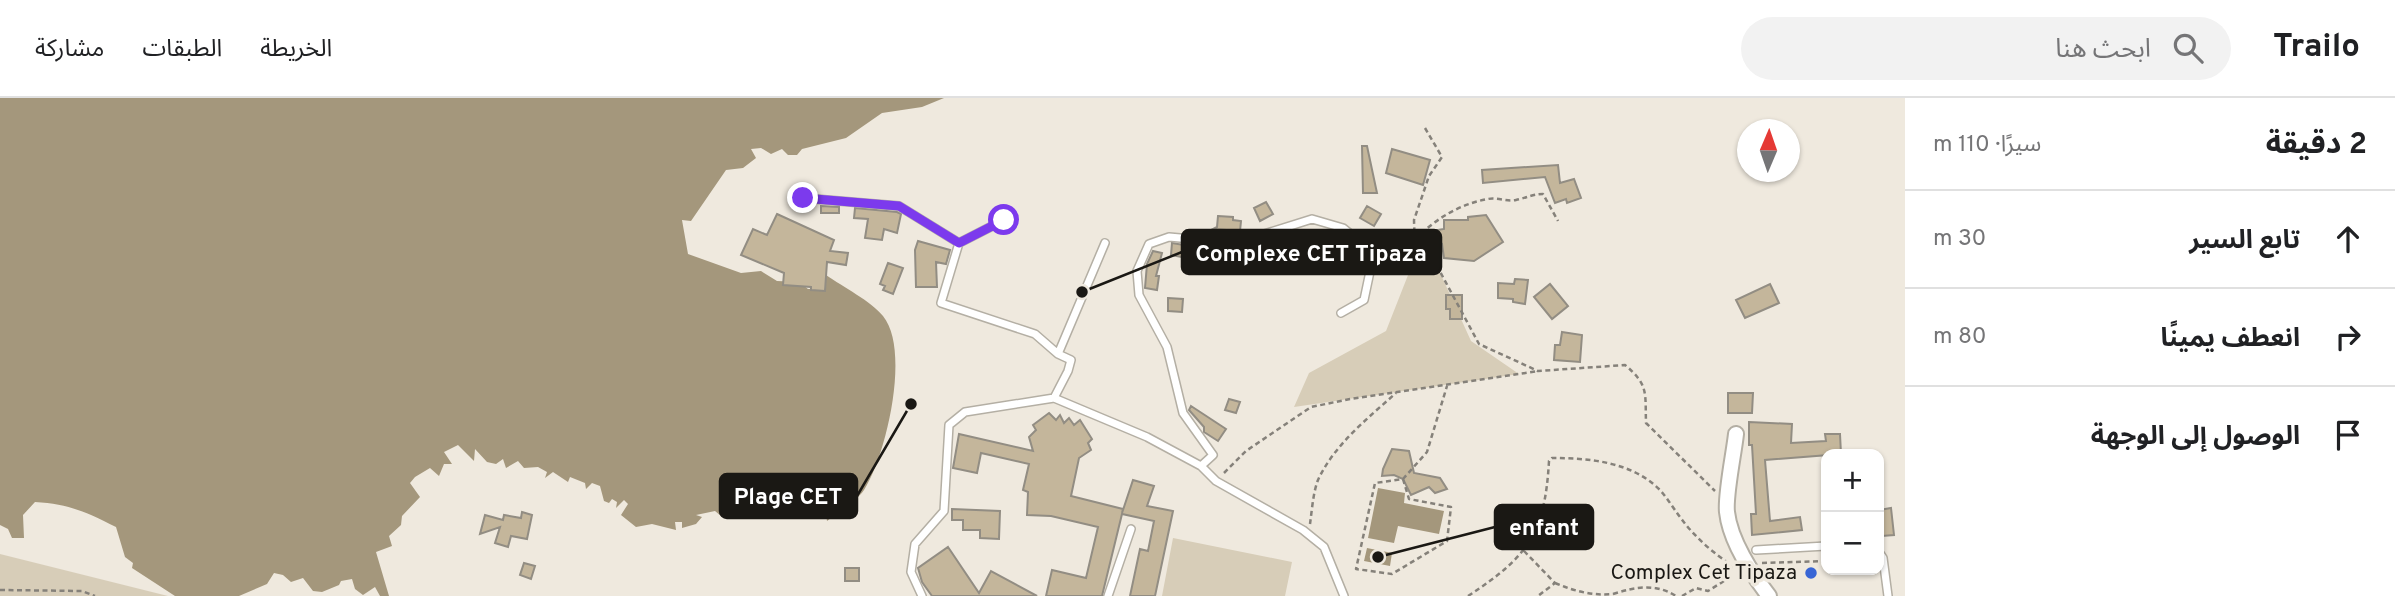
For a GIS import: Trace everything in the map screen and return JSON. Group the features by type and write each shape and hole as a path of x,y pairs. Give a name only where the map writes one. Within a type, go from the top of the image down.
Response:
{"street":[{"path":"1736,434 1727,511 1740,552 1769,596"}],"lane":[{"path":"803,198 899,206 959,243"},
{"path":"1201,466 1213,455 1183,413 1167,347 1139,295 1137,271 1149,244 1169,237 1214,241 1258,236 1312,219 1343,228 1368,248 1372,262 1364,300 1341,313"},
{"path":"1004,220 959,243 941,303 1035,334 1058,354 1071,360 1054,398"},
{"path":"1058,354 1105,243"},
{"path":"922,596 911,572 915,544 944,512 950,425 965,412 1054,398 1147,436 1201,466 1216,481 1308,534 1324,547 1344,596"},
{"path":"1108,596 1112,591 1131,528"},
{"path":"1756,550 1821,547"},
{"path":"1884,571 1888,596"}],"path":[{"path":"1425,128 1442,157 1429,176 1414,220 1415,254 1437,266 1479,344 1542,371"},
{"path":"1415,239 1432,223 1459,207 1490,198 1515,200 1532,194 1543,194 1558,221"},
{"path":"1216,481 1247,451 1311,407 1542,371 1625,365 1641,379 1645,393 1646,423 1728,503"},
{"path":"1403,479 1409,499 1451,507 1447,541 1392,574 1356,569 1375,484 1403,479 1427,452 1447,386"},
{"path":"1308,534 1317,482 1330,459 1364,422 1396,393"},
{"path":"1468,596 1488,583 1524,551 1535,535 1547,492 1550,459 1582,458 1628,468 1659,490 1685,524 1718,557 1733,565"},
{"path":"1524,551 1555,583 1570,589 1598,596 1613,595 1636,587 1663,588 1676,596"},
{"path":"1682,596 1696,588 1708,592 1724,581 1740,552 1764,564 1821,561"},
{"path":"1538,596 1555,583"},
{"path":"0,590 82,591 95,596"}],"shaded area":[{"path":"0,98 944,98 922,107 882,113 846,138 802,149 797,155 788,155 782,149 771,154 761,148 751,149 756,158 743,168 726,170 691,221 682,220 688,254 741,273 761,271 777,281 799,282 808,289 825,289 826,275 883,316 891,332 895,353 895,377 887,429 872,474 861,494 827,521 824,500 807,500 805,510 798,511 778,494 769,496 770,506 748,505 745,509 741,505 724,506 721,516 715,511 696,515 702,517 696,524 682,528 682,522 675,522 676,530 652,524 636,527 621,515 628,504 624,500 616,508 617,502 612,499 609,503 604,501 600,486 592,483 586,489 585,483 570,477 568,482 553,472 545,478 547,472 538,467 524,468 518,461 506,468 503,459 496,464 487,462 475,449 474,461 458,445 444,452 452,464 444,464 439,476 430,468 410,483 420,497 402,516 401,525 389,536 392,546 376,552 389,596 380,596 375,587 363,595 355,589 352,579 341,581 339,585 322,592 313,591 303,578 291,582 283,575 274,573 267,584 239,596 175,596 132,568 133,563 125,557 116,527 86,513 58,505 35,502 23,515 24,538 12,538 8,529 0,525"},
{"path":"1412,265 1437,266 1471,341 1519,374 1294,407 1309,373 1386,331"},
{"path":"1378,488 1405,493 1404,503 1444,511 1439,534 1398,526 1394,543 1368,538"},
{"path":"1173,538 1292,562 1285,596 1162,596"},
{"path":"1367,548 1392,553 1390,566 1364,561"},
{"path":"0,554 168,596 0,596"}],"building":[{"path":"1362,146 1367,146 1377,193 1363,193"},
{"path":"1392,149 1430,160 1423,185 1386,173"},
{"path":"1558,165 1560,183 1574,179 1581,198 1567,203 1566,199 1555,203 1545,177 1483,183 1482,170"},
{"path":"1266,202 1273,214 1260,221 1254,208"},
{"path":"821,206 839,207 839,213 821,213"},
{"path":"1367,206 1381,214 1374,226 1360,218"},
{"path":"855,208 901,214 897,233 884,229 882,240 865,238 868,219 854,218"},
{"path":"777,214 834,240 830,251 848,253 846,265 827,262 825,291 783,285 784,273 741,255 753,229 767,235"},
{"path":"1486,215 1503,242 1474,261 1444,258 1442,244 1434,246 1431,231 1444,229 1444,220 1468,220 1468,217"},
{"path":"1218,216 1233,217 1233,220 1241,221 1240,231 1213,229 1217,227"},
{"path":"918,241 950,250 946,264 936,262 937,287 916,287 915,250"},
{"path":"1172,243 1184,245 1182,257 1171,255"},
{"path":"1153,251 1162,253 1156,276 1159,276 1157,290 1145,288 1147,264"},
{"path":"888,263 903,268 893,294 883,290 885,286 880,284"},
{"path":"1515,279 1528,280 1525,304 1513,302 1513,299 1498,298 1498,283 1514,284"},
{"path":"1550,284 1568,306 1552,319 1534,297"},
{"path":"1770,284 1779,303 1745,318 1736,300"},
{"path":"1446,295 1462,295 1462,319 1450,319 1450,309 1446,309"},
{"path":"1168,298 1183,299 1182,312 1168,311"},
{"path":"1562,332 1582,335 1580,362 1554,360 1555,345 1560,345"},
{"path":"1728,393 1753,393 1752,413 1728,413"},
{"path":"1229,399 1240,402 1236,413 1225,410"},
{"path":"1191,406 1226,429 1218,441 1204,432 1204,427 1189,410"},
{"path":"1049,413 1056,420 1060,415 1064,423 1069,418 1074,425 1080,420 1092,439 1088,443 1091,450 1079,458 1071,496 1123,509 1122,513 1133,480 1154,486 1147,506 1173,511 1155,596 1130,596 1140,549 1148,551 1154,521 1122,514 1102,596 1046,596 1052,570 1086,578 1098,527 1051,516 1027,515 1028,492 1023,490 1029,464 981,453 977,473 953,468 959,434 1033,451 1029,437 1036,430 1033,425"},
{"path":"1749,422 1792,424 1791,443 1826,441 1825,434 1840,434 1841,449 1821,449 1821,456 1765,460 1770,521 1800,517 1802,530 1752,535 1751,514 1756,514 1752,445 1749,445"},
{"path":"1392,449 1409,451 1414,473 1440,478 1447,489 1435,493 1429,487 1411,495 1403,479 1394,475 1382,476"},
{"path":"1891,508 1894,535 1884,536 1884,509"},
{"path":"952,509 1000,511 999,539 980,538 980,530 963,530 963,520 952,520"},
{"path":"522,512 532,515 527,539 511,536 508,547 495,543 500,527 480,534 485,515 503,520 504,515 521,518"},
{"path":"948,547 979,593 991,571 1037,596 932,596 922,582 918,568"},
{"path":"524,563 535,566 531,579 520,575"},
{"path":"845,568 859,568 859,581 845,581"}],"place":[{"name":"Complexe CET Tipaza","path":"1082,292"},
{"name":"Plage CET","path":"911,404"},
{"name":"enfant","path":"1378,557"},
{"name":"Complex Cet Tipaza","path":"1811,573"}],"route":[{"path":"803,198 899,206 959,243 1004,220"}]}
